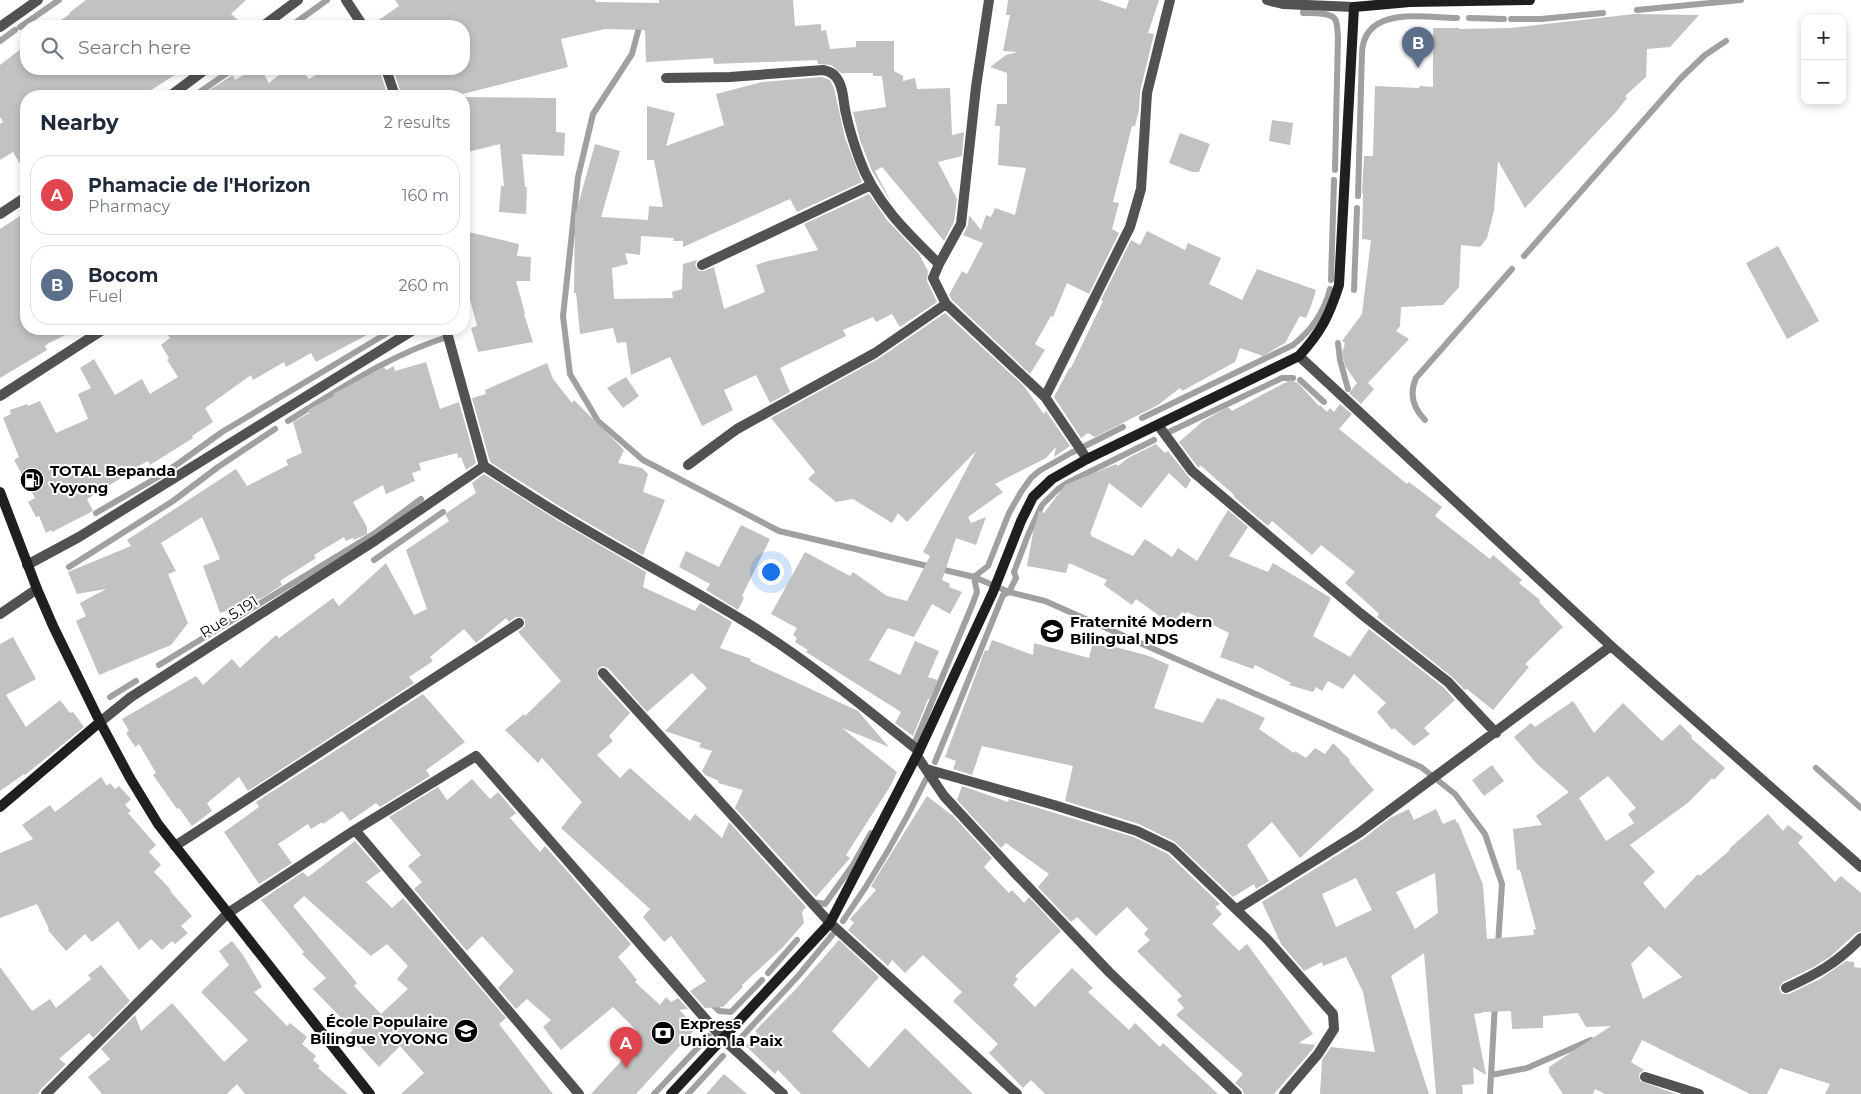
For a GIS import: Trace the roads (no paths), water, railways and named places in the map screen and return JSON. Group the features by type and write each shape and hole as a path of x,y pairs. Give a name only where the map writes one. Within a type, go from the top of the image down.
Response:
{"street":[{"path":"0,27 38,0"},
{"path":"271,20 298,0"},
{"path":"346,0 359,20"},
{"path":"989,0 976,87 961,224 933,278 946,304 1045,397 1087,459"},
{"path":"1045,397 1130,227 1141,189 1148,93 1170,0"},
{"path":"1267,0 1283,4 1354,7 1410,1 1530,0"},
{"path":"671,1094 830,923 918,753 993,592 1021,521 1033,497 1052,479 1087,459 1299,356 1316,337 1330,314 1339,285 1354,7"},
{"path":"666,78 730,78 823,70 830,72 836,77 842,89 845,112 859,159 871,185 891,215 939,264"},
{"path":"178,90 198,75"},
{"path":"388,75 393,90"},
{"path":"702,265 871,185"},
{"path":"0,214 20,201"},
{"path":"688,465 737,429 875,353 946,304"},
{"path":"0,396 95,335"},
{"path":"27,565 78,537 405,335"},
{"path":"448,335 484,466 571,521 751,625 792,652 837,686 918,753 944,796 968,823 1109,972 1237,1094"},
{"path":"1299,356 1612,646 1861,866"},
{"path":"1158,425 1192,471 1360,613 1448,682 1496,733"},
{"name":"Rue 5.191","path":"0,807 131,696 376,540 484,466"},
{"path":"0,492 37,589 100,722 158,824 368,1093"},
{"path":"0,614 37,589"},
{"path":"176,846 519,623"},
{"path":"1237,909 1359,833 1612,646"},
{"path":"603,672 830,923 1017,1094"},
{"path":"46,1094 228,913 355,830 476,756 723,1039 783,1094"},
{"path":"926,769 1054,805 1137,831 1172,848 1267,939 1333,1014 1334,1029 1318,1054 1284,1094"},
{"path":"355,830 579,1094"},
{"path":"1786,988 1818,973 1846,953 1861,938"},
{"path":"1645,1077 1699,1094"}],"waterway":[{"path":"30,20 59,0"},
{"path":"299,20 327,0"},
{"path":"1637,10 1741,0"},
{"path":"1304,7 1303,13 1329,15 1337,23 1335,170"},
{"path":"1511,19 1541,19 1603,13"},
{"path":"1358,196 1362,52 1366,37 1373,27 1398,17 1457,18"},
{"path":"1469,18 1504,19"},
{"path":"640,24 632,54 593,114 578,177 563,316 570,374 598,421 643,460 779,531 974,577 1009,592 1045,601 1421,767 1455,794 1485,834 1502,884 1498,945"},
{"path":"0,41 15,30"},
{"path":"1524,256 1681,78 1705,55 1726,41"},
{"path":"203,90 224,75"},
{"path":"1331,280 1334,180"},
{"path":"1354,290 1357,208"},
{"path":"1425,420 1413,400 1416,378 1512,269"},
{"path":"1142,418 1293,345 1306,333 1321,313 1330,289"},
{"path":"96,513 165,473 222,432 384,335"},
{"path":"288,421 384,363 447,337"},
{"path":"1338,343 1340,360 1348,389"},
{"path":"1167,433 1282,378 1293,378"},
{"path":"1300,380 1324,402"},
{"path":"916,740 977,592 974,577 988,566 1009,513 1021,492 1031,478 1039,471 1123,427"},
{"path":"69,567 173,501 218,467 275,429"},
{"path":"953,718 1003,595 1009,592 1016,578 1014,572 1042,505 1067,483 1154,440"},
{"path":"159,665 375,533 421,499"},
{"path":"374,560 443,512"},
{"path":"110,697 136,681"},
{"path":"935,762 953,718"},
{"path":"1816,768 1861,808"},
{"path":"843,921 888,852 926,779"},
{"path":"813,902 825,904 853,865 871,833"},
{"path":"738,1041 799,975 833,934"},
{"path":"768,973 797,940"},
{"path":"709,1001 719,1011 731,1012 762,980"},
{"path":"1490,1094 1495,1003"},
{"path":"654,1094 709,1036"},
{"path":"1491,1075 1527,1068 1591,1040"},
{"path":"688,1094 723,1056"}],"place":[{"name":"Bocom","path":"1418,68"},
{"name":"TOTAL Bepanda Yoyong","path":"32,480"},
{"name":"Fraternité Modern Bilingual NDS","path":"1052,631"},
{"name":"École Populaire Bilingue YOYONG","path":"466,1031"},
{"name":"Express Union la Paix","path":"663,1033"},
{"name":"Phamacie de l'Horizon","path":"626,1068"}]}
